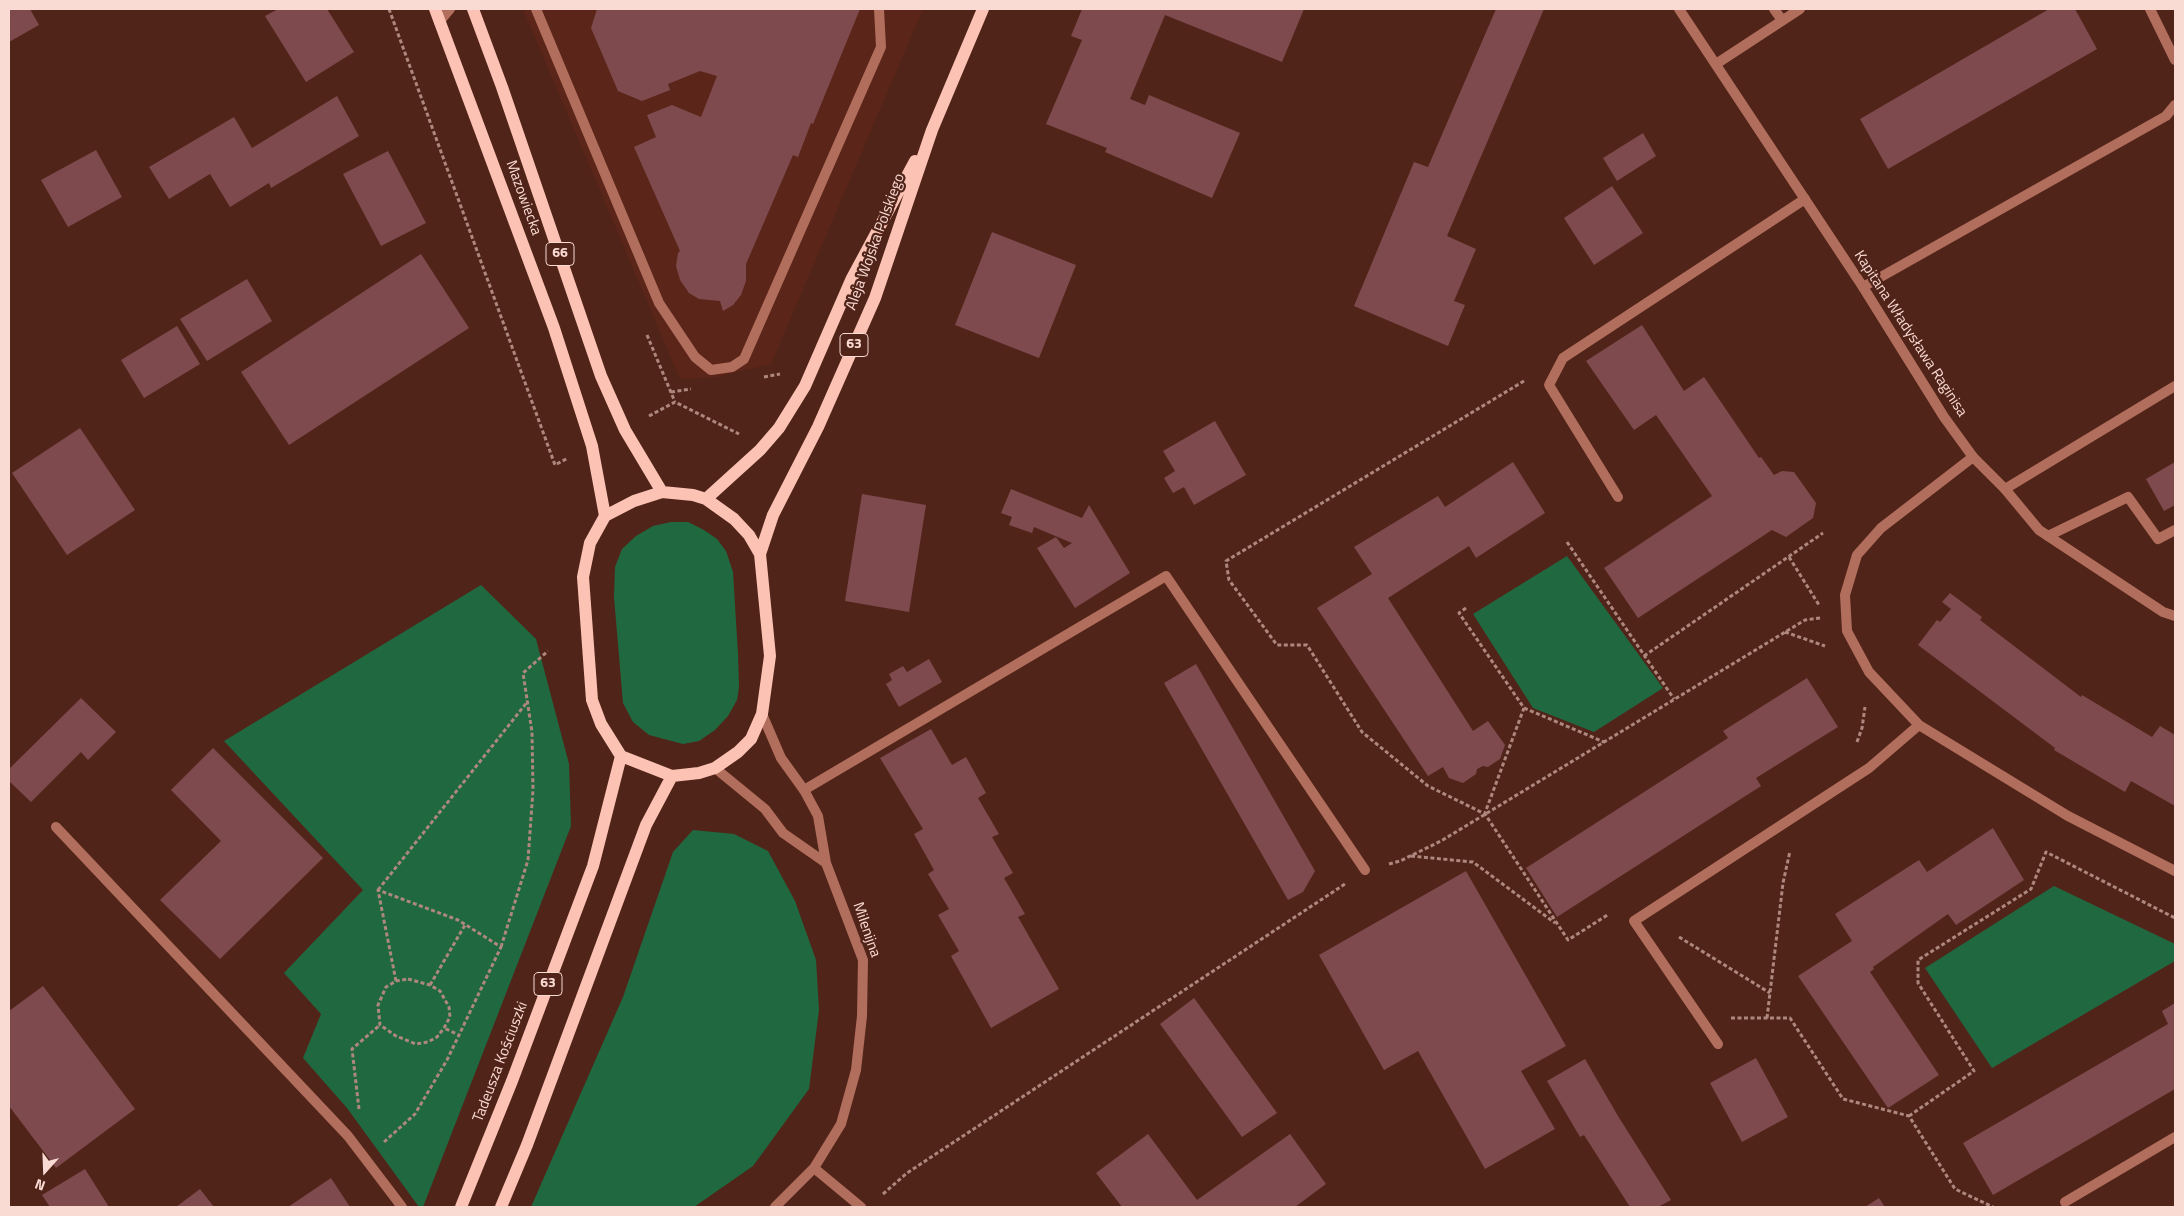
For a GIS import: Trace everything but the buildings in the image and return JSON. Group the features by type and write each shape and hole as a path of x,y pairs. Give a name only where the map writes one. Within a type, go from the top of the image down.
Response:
{"main road":[{"name":"Mazowiecka","path":"434,9 554,328 592,446 605,516"},
{"name":"Mazowiecka","path":"473,9 518,134 600,376 625,430 662,492"},
{"name":"Aleja Wojska Polskiego","path":"760,554 773,514 818,427 875,298 932,130 983,9"},
{"name":"Aleja Wojska Polskiego","path":"706,499 760,450 779,428 805,386 852,278 932,130"},
{"name":"63","path":"605,516 634,501 662,492 693,495 706,499 734,519 749,535 760,554 770,656 762,714 751,739 738,752 716,768 698,773 672,776 621,756"},
{"path":"605,516 590,544 583,577 592,700 600,724 621,756"},
{"name":"Tadeusza Kościuszki","path":"460,1207 512,1081 593,866 621,756"},
{"name":"63","path":"501,1207 530,1136 646,825 672,776"}],"street":[{"path":"440,22 450,9"},
{"path":"536,9 659,303 695,357 711,370 732,367 744,359 881,47 879,9"},
{"name":"Kapitana Władysława Raginisa","path":"1678,9 1863,287 1944,417 1973,457 2005,489 2039,530 2164,612 2175,616"},
{"path":"1774,9 1782,20"},
{"path":"1716,64 1800,9"},
{"path":"2150,9 2175,60"},
{"path":"1863,287 2166,116 2175,105"},
{"path":"1618,497 1550,385 1563,358 1804,199"},
{"path":"2005,489 2175,386"},
{"path":"1973,457 1881,528 1857,555 1846,595 1847,631 1869,672 1919,725 2068,816 2175,871"},
{"path":"2048,536 2128,497 2158,539 2175,530"},
{"path":"804,790 1166,576 1365,870"},
{"name":"Milenijna","path":"762,714 781,758 804,790 818,816 826,864 864,960 862,1016 856,1070 841,1124 814,1168 775,1207"},
{"path":"1718,1044 1634,921 1869,768 1919,725"},
{"path":"716,768 765,809 783,833 826,864"},
{"path":"56,827 348,1136 402,1207"},
{"path":"2065,1202 2175,1137"},
{"path":"814,1168 861,1207"}],"path":[{"path":"389,9 555,464"},
{"path":"1563,358 1226,561 1229,580 1277,646 1307,645 1362,732 1428,786 1485,814 1568,940 1616,910"},
{"path":"645,418 674,402 744,436"},
{"path":"1644,656 1823,533"},
{"path":"1567,542 1674,700"},
{"path":"1789,557 1826,618"},
{"path":"1466,608 1459,613 1524,708 1605,742"},
{"path":"881,1196 907,1173 1365,870 1400,861 1411,856 1485,814 1805,620 1846,615"},
{"path":"1785,632 1830,649"},
{"path":"376,1138 381,1145 416,1114 431,1090 459,1035 501,947 528,860 533,790 532,732 523,673 548,652"},
{"path":"396,980 378,890 528,701"},
{"path":"1854,747 1862,728 1865,705"},
{"path":"1485,814 1524,708"},
{"path":"1767,1018 1783,884 1797,815"},
{"path":"1909,1116 1974,1071 1918,983 1918,960 2031,890 2046,852 2175,918"},
{"path":"1411,856 1473,862 1557,925"},
{"path":"378,890 465,925 501,947"},
{"path":"1643,916 1770,993"},
{"path":"430,985 465,925"},
{"path":"408,979 430,985 440,991 449,1007 450,1017 437,1037 416,1044 396,1036 380,1025 378,1012 380,997 386,986 396,980 408,979"},
{"path":"1699,1018 1790,1018 1843,1099 1909,1116 1955,1189 1993,1207"},
{"path":"360,1116 352,1049 380,1025"},
{"path":"444,1028 459,1035"}],"shaded area":[{"path":"523,9 923,9 771,364 716,377 680,379"}],"green space":[{"path":"671,522 688,522 704,530 717,539 726,551 733,572 738,654 739,687 737,700 728,716 715,730 699,741 683,744 649,735 633,722 623,703 614,597 615,567 622,549 636,536 653,526"},
{"path":"1567,556 1663,688 1594,732 1533,708 1473,614"},
{"path":"481,585 536,639 569,764 571,826 423,1207 419,1207 347,1108 303,1058 321,1014 284,973 363,890 224,741"},
{"path":"693,830 734,834 768,851 795,901 816,960 819,1010 809,1089 753,1166 694,1207 531,1207 623,997 673,852"},
{"path":"2054,886 2175,944 2175,961 1992,1068 1925,968"}]}
